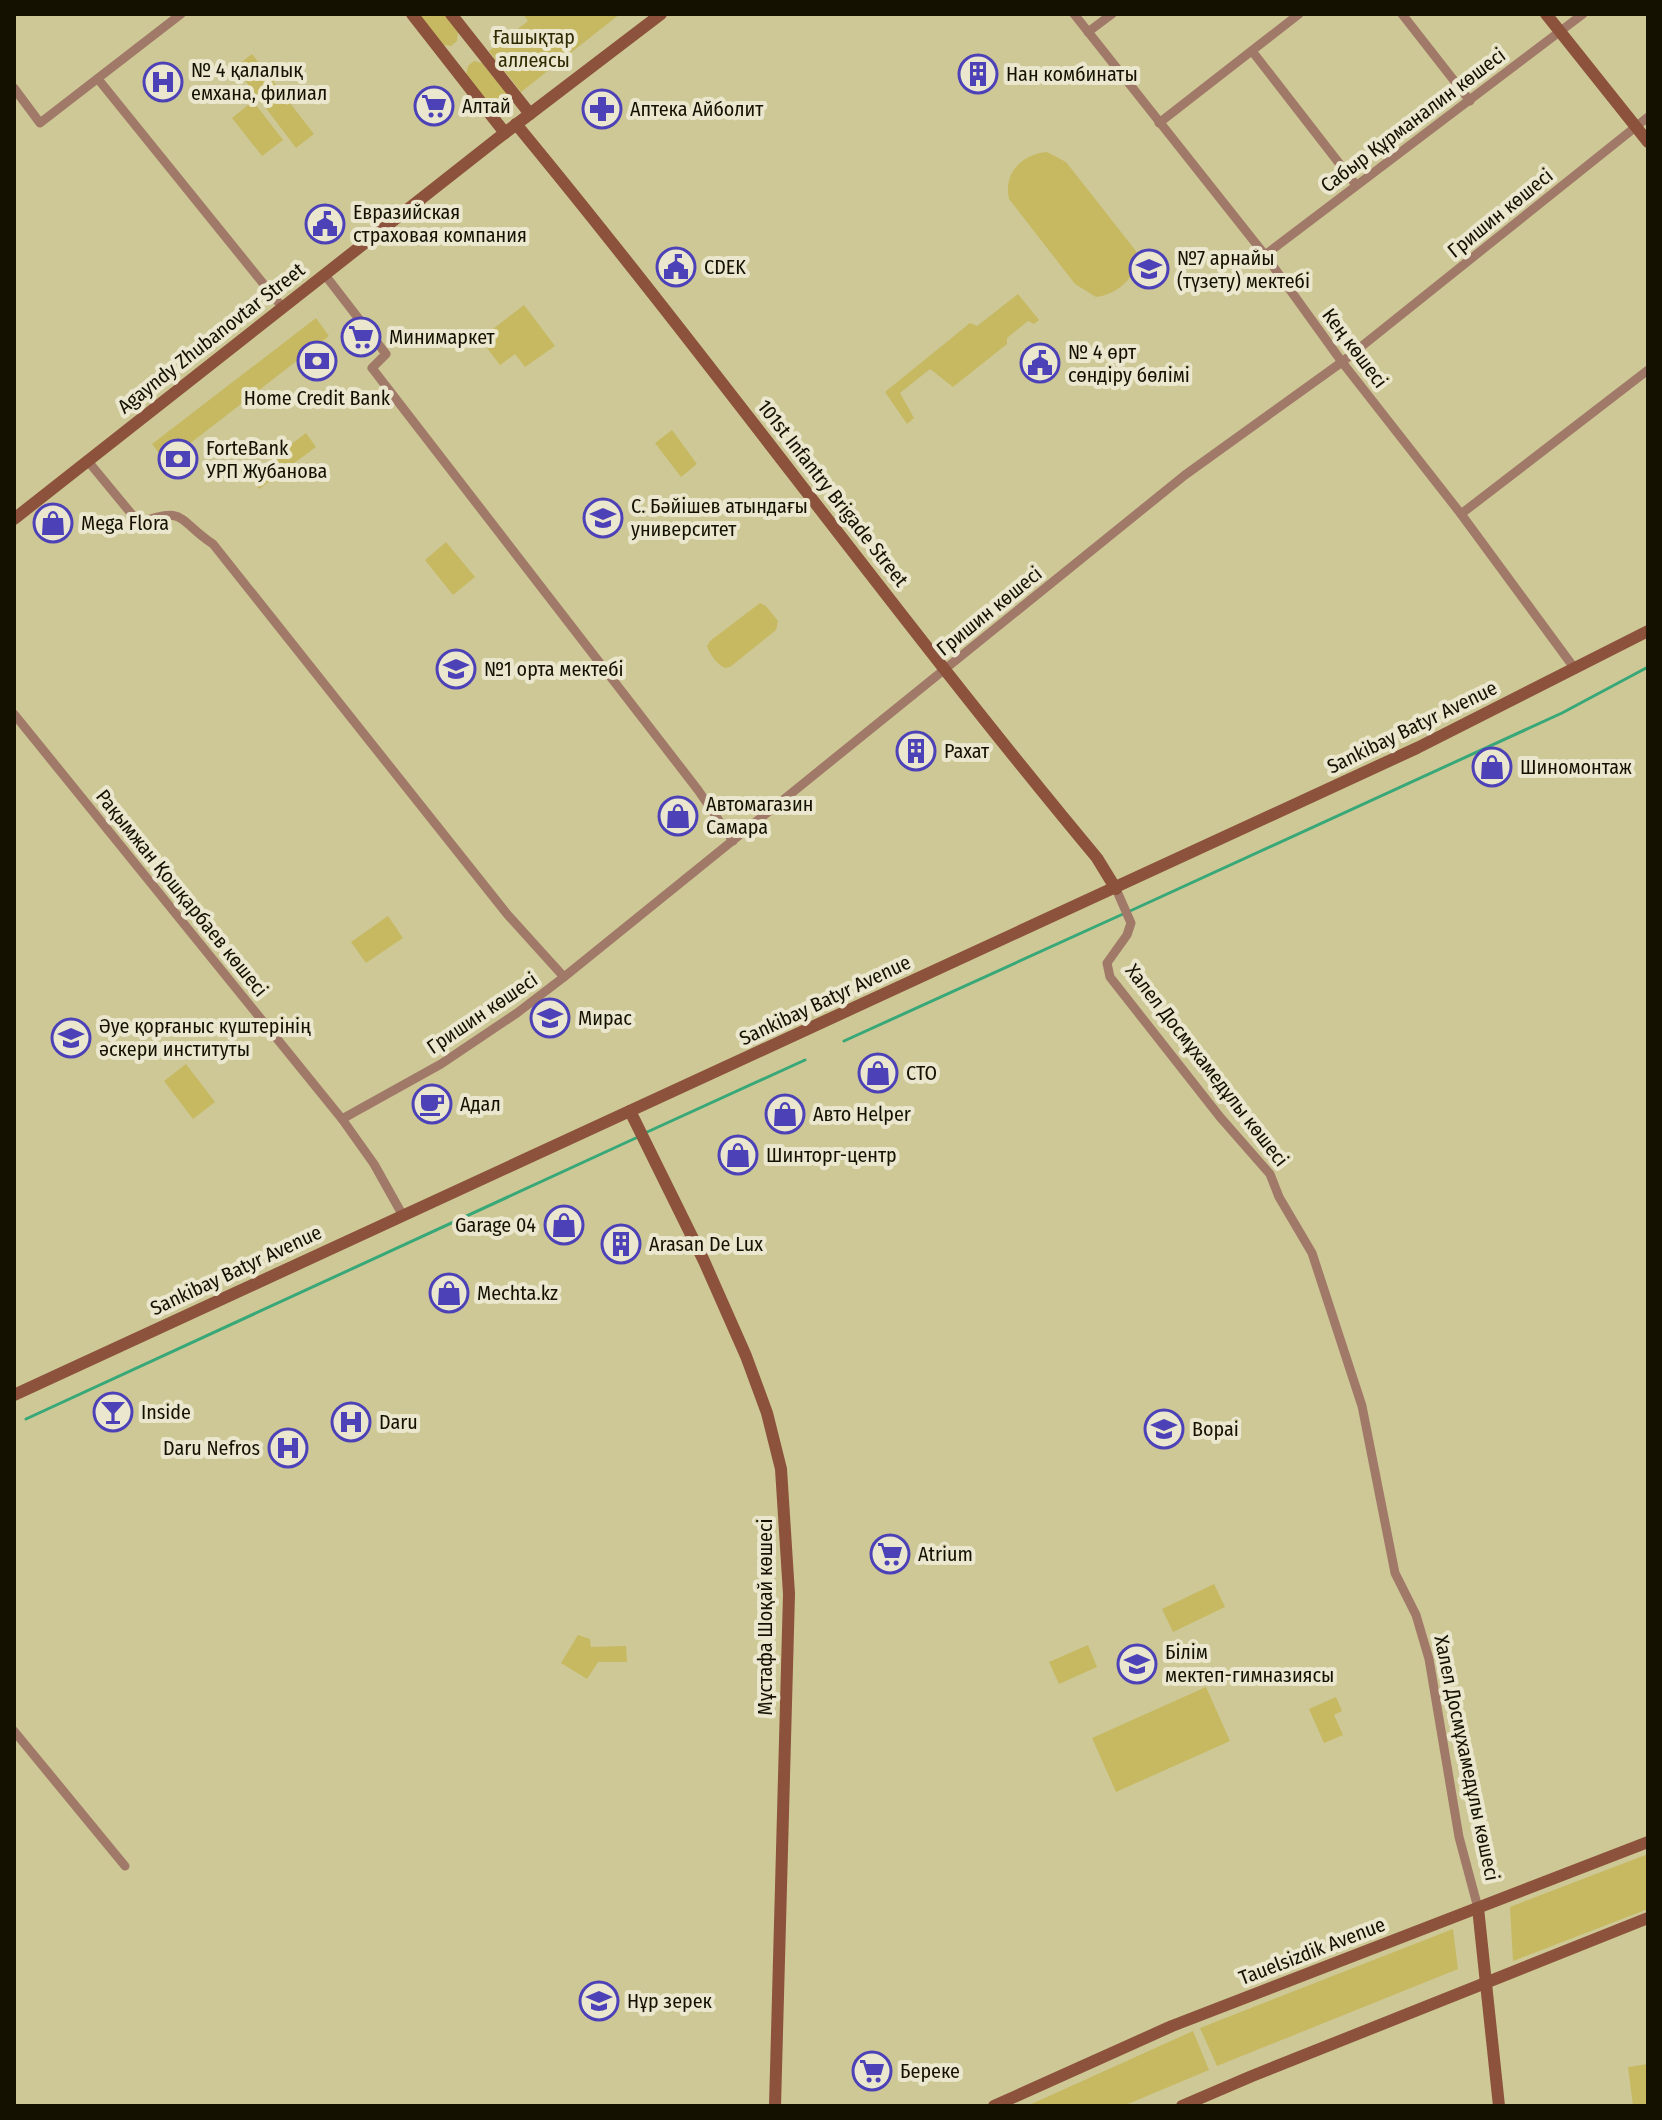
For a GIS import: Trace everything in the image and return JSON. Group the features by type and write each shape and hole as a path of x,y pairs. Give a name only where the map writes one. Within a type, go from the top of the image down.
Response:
{"street":[{"path":"14,88 40,123 181,14"},
{"path":"412,14 505,133"},
{"path":"451,14 530,114"},
{"name":"Agayndy Zhubanovtar Street","path":"14,519 516,124 661,14"},
{"name":"Кең көшесі","path":"1074,14 1265,255 1342,362 1461,514 1575,669"},
{"path":"1088,32 1112,14"},
{"path":"1159,123 1299,14"},
{"path":"1402,14 1470,101"},
{"path":"1546,14 1648,142"},
{"name":"Сабыр Құрманалин көшесі","path":"1265,255 1583,14"},
{"path":"1252,51 1356,185"},
{"path":"98,79 283,308"},
{"name":"Гришин көшесі","path":"342,1119 441,1064 564,977 1185,475 1342,362 1648,117"},
{"name":"101st Infantry Brigade Street","path":"516,124 794,474 944,670 1097,858 1116,889"},
{"path":"325,275 386,354 372,368 698,790 733,841"},
{"path":"1461,514 1648,370"},
{"path":"87,460 139,523 167,514 183,517 196,532 213,544 507,914 564,977"},
{"name":"Sankibay Batyr Avenue","path":"14,1395 1403,755 1648,631"},
{"name":"Рақымжан Қошқарбаев көшесі","path":"14,714 342,1119 374,1164 402,1214"},
{"name":"Халел Досмұхамедұлы көшесі","path":"1116,889 1131,923 1127,935 1107,963 1110,977 1220,1117 1270,1174 1279,1197 1312,1253 1362,1406 1395,1573 1416,1615 1429,1659 1459,1837 1478,1908 1499,2106"},
{"name":"Мұстафа Шоқай көшесі","path":"630,1111 746,1356 767,1413 781,1469 789,1594 775,2106"},
{"path":"14,1731 125,1866"},
{"name":"Tauelsizdik Avenue","path":"994,2106 1172,2026 1648,1842"},
{"path":"1182,2106 1648,1918"}],"green space":[{"path":"419,14 444,14 458,32 457,41 451,46 442,45"},
{"name":"Ғашықтар аллеясы","path":"523,14 620,14 521,92 489,51 528,21"},
{"path":"252,54 314,134 296,148 235,67"},
{"path":"474,61 482,63 513,101 509,113 497,113 466,75 468,66"},
{"path":"253,101 283,140 262,156 232,118"},
{"path":"1047,152 1066,162 1136,251 1139,261 1132,275 1110,293 1096,297 1075,284 1009,199 1009,181 1016,166 1030,157"},
{"path":"1018,294 1039,320 1034,324 1028,321 1007,338 1007,344 953,387 930,369 900,393 914,418 907,424 885,392 970,323 977,326"},
{"path":"524,305 555,346 525,367 515,354 500,365 480,339"},
{"path":"316,318 329,336 166,462 152,444"},
{"path":"672,430 697,464 681,477 655,443"},
{"path":"306,433 316,447 259,489 249,476"},
{"path":"446,542 475,577 453,595 425,560"},
{"path":"760,603 778,621 776,630 725,668 714,659 707,646"},
{"path":"388,916 403,938 366,963 351,942"},
{"path":"186,1064 215,1102 193,1119 164,1081"},
{"path":"1214,1584 1225,1607 1173,1632 1162,1609"},
{"path":"578,1635 590,1639 591,1647 626,1646 627,1662 598,1662 587,1679 561,1663"},
{"path":"1088,1645 1097,1667 1059,1684 1049,1662"},
{"path":"1206,1687 1230,1741 1116,1792 1092,1738"},
{"path":"1336,1697 1342,1711 1334,1715 1343,1735 1324,1743 1309,1709"},
{"path":"1648,1854 1648,1909 1513,1961 1510,1907"},
{"path":"1453,1929 1458,1969 1217,2066 1200,2028"},
{"path":"1193,2031 1209,2070 1123,2106 1027,2106"},
{"path":"1648,2064 1648,2106 1633,2106 1628,2067"}],"waterway":[{"path":"1130,911 1562,713 1648,667"},
{"path":"844,1041 1123,914"},
{"path":"645,1133 805,1060"},
{"path":"26,1419 638,1137"}],"place":[{"name":"Нан комбинаты","path":"978,74"},
{"name":"№ 4 қалалық емхана, филиал","path":"163,82"},
{"name":"Алтай","path":"434,106"},
{"name":"Аптека Айболит","path":"602,109"},
{"name":"Евразийская страховая компания","path":"325,224"},
{"name":"CDEK","path":"676,267"},
{"name":"№7 арнайы (түзету) мектебі","path":"1149,269"},
{"name":"Минимаркет","path":"361,337"},
{"name":"Home Credit Bank","path":"317,361"},
{"name":"№ 4 өрт сөндіру бөлімі","path":"1040,363"},
{"name":"ForteBank УРП Жубанова","path":"178,459"},
{"name":"С. Бәйішев атындағы университет","path":"603,518"},
{"name":"Mega Flora","path":"53,523"},
{"name":"№1 орта мектебі","path":"456,669"},
{"name":"Рахат","path":"916,751"},
{"name":"Шиномонтаж","path":"1492,767"},
{"name":"Автомагазин Самара","path":"678,816"},
{"name":"Мирас","path":"550,1018"},
{"name":"Әуе қорғаныс күштерінің әскери институты","path":"71,1038"},
{"name":"СТО","path":"878,1073"},
{"name":"Адал","path":"432,1104"},
{"name":"Авто Helper","path":"785,1114"},
{"name":"Шинторг-центр","path":"738,1155"},
{"name":"Garage 04","path":"564,1225"},
{"name":"Arasan De Lux","path":"621,1244"},
{"name":"Mechta.kz","path":"449,1293"},
{"name":"Inside","path":"113,1412"},
{"name":"Daru","path":"351,1422"},
{"name":"Bopai","path":"1164,1429"},
{"name":"Daru Nefros","path":"288,1448"},
{"name":"Atrium","path":"890,1554"},
{"name":"Білім мектеп-гимназиясы","path":"1137,1664"},
{"name":"Нұр зерек","path":"599,2001"},
{"name":"Береке","path":"872,2071"}]}
